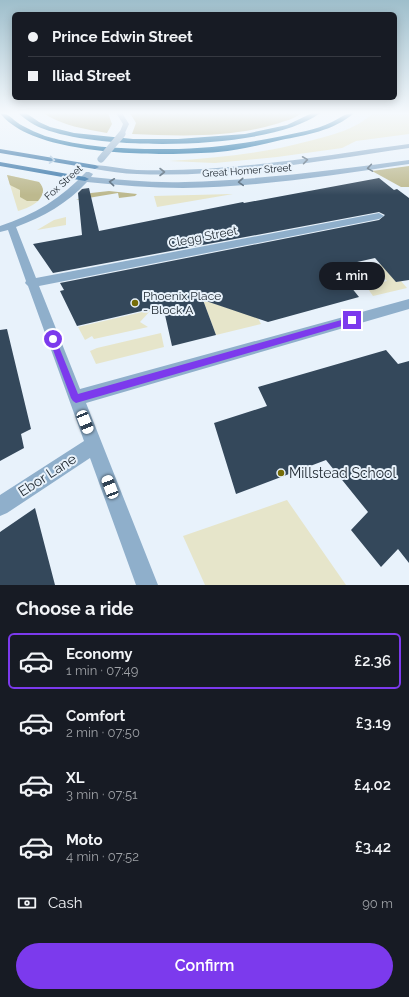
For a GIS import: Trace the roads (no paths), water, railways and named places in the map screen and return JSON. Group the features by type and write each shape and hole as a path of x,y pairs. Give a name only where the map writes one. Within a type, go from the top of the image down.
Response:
{"highway":[{"path":"56,140 79,146 140,151 210,150 272,140"},
{"path":"124,140 147,142 206,142 216,140"},
{"path":"264,142 269,140"}],"main road":[{"path":"0,151 98,163"},
{"path":"0,164 85,179"}],"street":[{"name":"Fox Street","path":"5,228 43,213 59,202 85,179 117,140"},
{"name":"Great Homer Street","path":"98,163 136,172 186,172 281,164 409,146"},
{"name":"Great Homer Street","path":"85,179 133,184 184,185 292,178 409,162"},
{"name":"Clegg Street","path":"31,283 379,216"},
{"path":"5,228 31,283 147,585"},
{"path":"76,398 409,304"},
{"name":"Ebor Lane","path":"0,506 94,445"}],"place":[{"name":"Phoenix Place - Block A","path":"135,303"},
{"name":"Millstead School","path":"281,473"}]}
